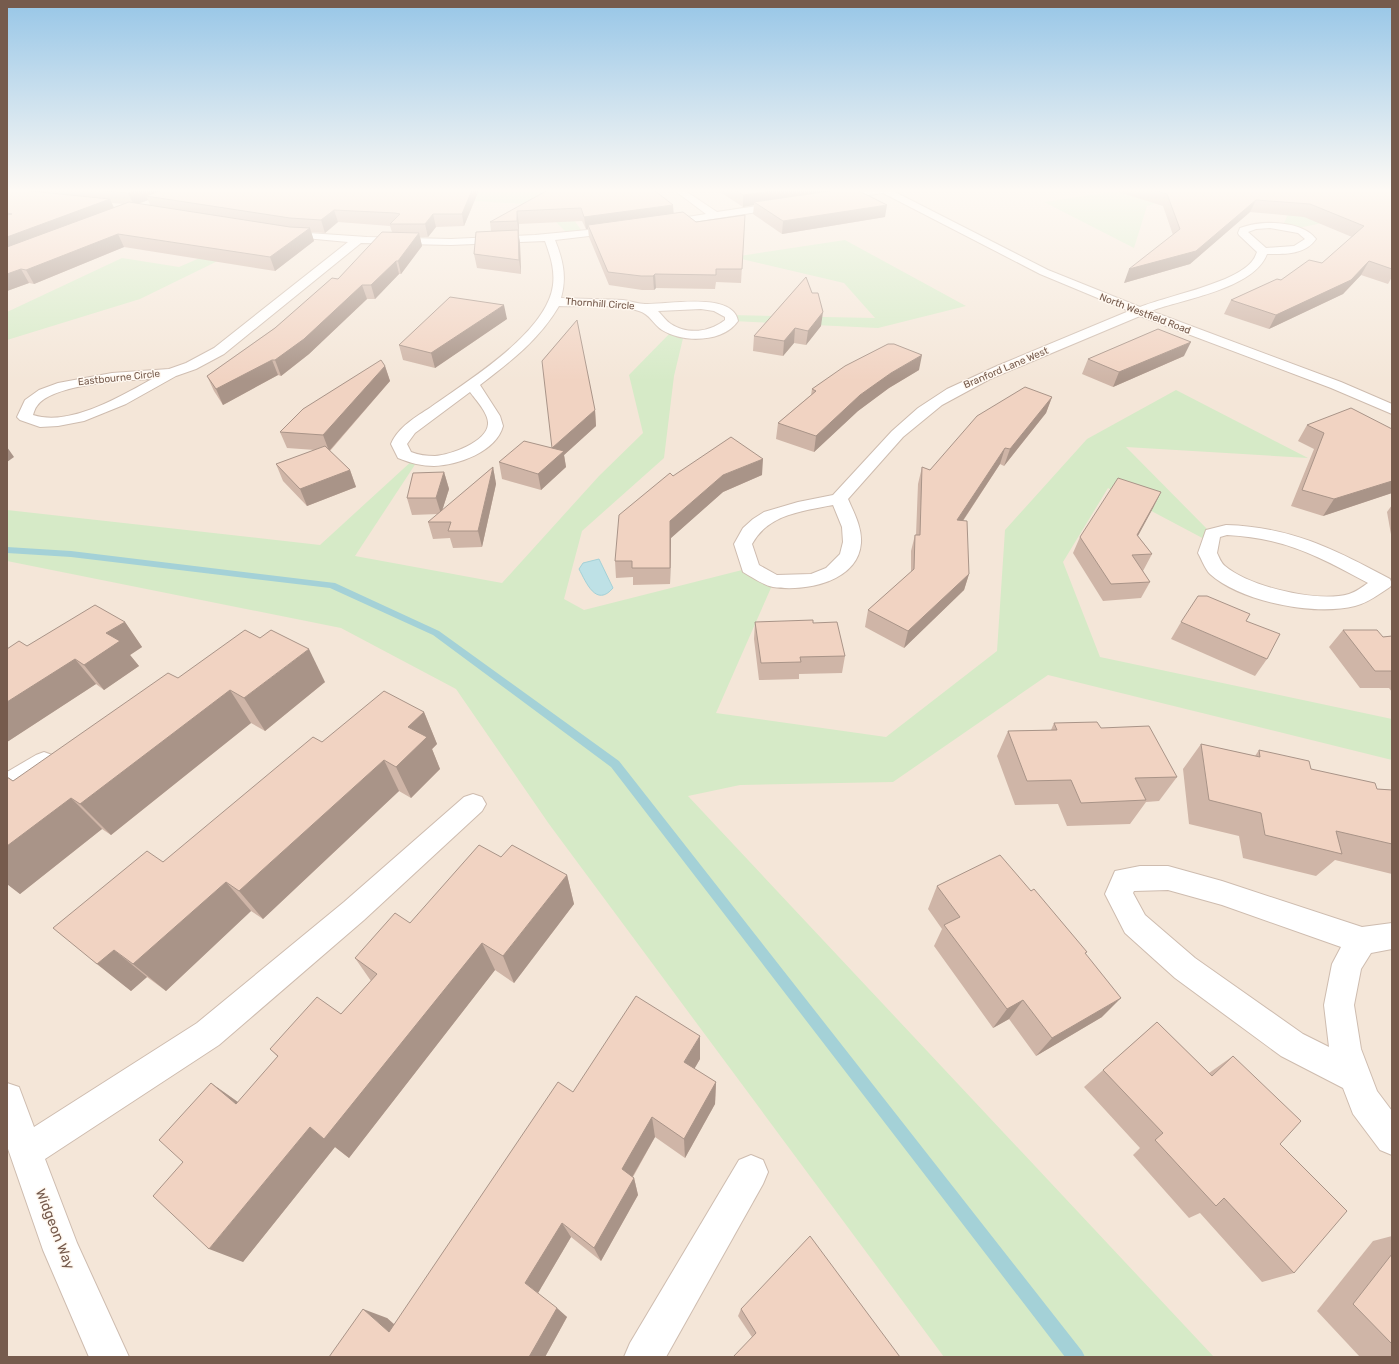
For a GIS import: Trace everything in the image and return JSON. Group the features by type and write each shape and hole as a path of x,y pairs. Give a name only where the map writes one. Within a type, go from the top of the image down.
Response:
{"street":[{"name":"Eastbourne Circle","path":"172,373 87,380 67,384 52,389 30,402 25,411 25,417 32,421 60,422 104,409 143,391 172,373 191,366 219,351 341,254"},
{"path":"472,384 489,411 496,417 497,425 492,436 464,455 439,461 418,460 404,455 399,444 401,438 408,430 472,384 527,341 549,316 556,302 560,277 556,254"},
{"name":"North Westfield Road","path":"1008,254 1044,272 1138,312 1329,383 1392,409"},
{"name":"Branford Lane West","path":"838,499 866,466 917,417 937,402 966,385 1006,366 1111,325 1138,312 1232,280 1259,261 1262,254"},
{"name":"Thornhill Circle","path":"556,302 625,304 644,308 712,306 722,309 731,315 732,321 726,328 714,332 684,334 673,330 660,322 655,315 644,308"},
{"path":"838,499 851,527 852,542 848,556 834,572 814,580 774,581 750,568 743,544 752,527 764,518 784,511 838,499"},
{"path":"1226,530 1250,530 1296,540 1318,549 1387,583 1354,600 1326,603 1303,602 1260,592 1238,585 1222,575 1208,559 1208,542 1212,534 1226,530"},
{"path":"7,784 60,751"},
{"path":"27,1151 208,1034 354,911 473,804"},
{"path":"1356,1077 1292,1045 1185,968 1136,924 1119,894 1125,880 1140,878 1168,878 1222,893 1362,941 1392,936"},
{"path":"1362,941 1347,964 1339,1005 1345,1049 1365,1102 1392,1138"},
{"name":"Widgeon Way","path":"7,1099 27,1151 61,1250 109,1357"},
{"path":"644,1357 751,1172"}],"shaded area":[{"path":"7,254 1392,254 1392,1357 7,1357"}],"green space":[{"path":"210,254 233,254 140,299 7,340 7,312 122,258 179,267"},
{"path":"755,254 870,254 966,306 878,328 732,321 731,315 875,318 844,283 733,257"},
{"path":"673,330 684,334 674,376 664,458 582,531 564,599 584,610 750,568 774,581 716,713 886,737 997,651 1005,530 1087,439 1176,390 1308,458 1126,447 1212,534 1208,541 1108,488 1063,562 1100,657 1392,719 1392,760 1048,675 893,782 740,785 688,796 1214,1357 944,1357 549,824 456,689 341,628 7,561 7,510 320,545 414,459 418,460 355,556 502,583 599,476 643,433 629,375"}],"water":[{"path":"599,559 613,588 602,595 592,591 579,569 583,563"}],"building":[{"path":"7,254 68,254 26,270 21,269 7,274"},
{"path":"248,254 275,254 270,257"},
{"path":"362,254 404,254 398,261 396,261 371,285 362,285 304,339 275,360 272,360 216,389 207,376 275,328 332,278 338,279"},
{"path":"474,254 519,254 519,260"},
{"path":"600,254 743,254 742,269 716,269 716,275 655,274 653,276 641,276 608,272"},
{"path":"1149,254 1186,254 1129,269"},
{"path":"1333,254 1392,254 1392,269 1369,261 1351,280 1276,315 1231,300 1277,279 1281,280 1309,260 1322,263"},
{"path":"806,277 812,293 818,293 823,312 808,331 795,328 784,341 754,336"},
{"path":"450,297 504,305 431,353 399,345"},
{"path":"577,320 595,410 552,448 542,361"},
{"path":"1158,329 1191,342 1119,372 1088,359"},
{"path":"888,344 894,344 922,355 891,373 860,395 816,436 778,423 816,391 812,389 845,366"},
{"path":"381,360 385,366 323,435 280,432 303,409"},
{"path":"1025,387 1052,397 1010,449 1005,448 957,520 967,521 969,574 908,631 868,610 914,569 915,535 920,535 922,467 930,470 977,416"},
{"path":"1351,408 1392,429 1392,481 1334,499 1302,490 1324,433 1307,425"},
{"path":"731,437 763,459 723,475 670,521 670,568 632,568 632,561 615,561 619,515 670,473 673,476"},
{"path":"524,441 564,451 538,474 499,462"},
{"path":"325,446 350,470 300,489 276,464"},
{"path":"493,467 478,531 448,531 451,522 428,522"},
{"path":"444,472 436,498 407,498 413,473"},
{"path":"1118,478 1161,492 1137,535 1152,554 1132,555 1150,582 1111,584 1080,537"},
{"path":"1198,596 1207,596 1250,614 1246,621 1280,634 1267,659 1181,622"},
{"path":"95,605 125,622 106,633 120,641 84,665 75,659 7,702 7,649 19,641 27,646"},
{"path":"813,620 813,623 837,622 845,656 800,657 801,662 761,663 755,622"},
{"path":"245,630 260,638 271,630 309,649 244,698 230,690 80,804 71,798 7,846 7,777 13,781 168,673 178,678"},
{"path":"1343,630 1377,630 1383,637 1392,636 1392,671 1375,671"},
{"path":"384,691 424,712 408,727 427,737 396,767 384,760 239,891 226,882 133,964 114,950 97,964 53,928 147,851 163,862 313,737 322,742"},
{"path":"1097,722 1101,728 1149,726 1177,777 1135,778 1146,800 1081,803 1071,780 1027,781 1008,731 1057,730 1054,723"},
{"path":"1201,744 1260,757 1259,750 1309,761 1311,769 1375,783 1377,789 1392,790 1392,844 1336,831 1342,854 1265,835 1261,813 1209,800"},
{"path":"479,845 501,857 512,845 567,875 503,956 482,943 324,1139 310,1127 209,1249 153,1196 183,1162 159,1140 211,1083 236,1104 278,1056 270,1049 317,997 341,1014 377,974 355,958 395,913 410,923"},
{"path":"1000,855 1031,891 1034,889 1087,952 1085,953 1121,998 1052,1038 1023,1000 1007,1009 944,925 960,917 937,886"},
{"path":"636,996 700,1036 684,1062 716,1082 684,1139 652,1117 622,1169 634,1178 594,1248 562,1223 525,1283 557,1308 529,1357 329,1357 363,1309 389,1332 558,1082 573,1092"},
{"path":"1157,1022 1212,1076 1233,1056 1301,1121 1280,1144 1347,1211 1294,1273 1224,1198 1216,1206 1155,1140 1163,1133 1103,1070"},
{"path":"810,1236 900,1357 733,1357 756,1333 741,1309"},
{"path":"1392,1254 1392,1344 1353,1304"}],"waterway":[{"path":"7,550 71,554 332,585 436,633 615,764 1076,1357"}]}
